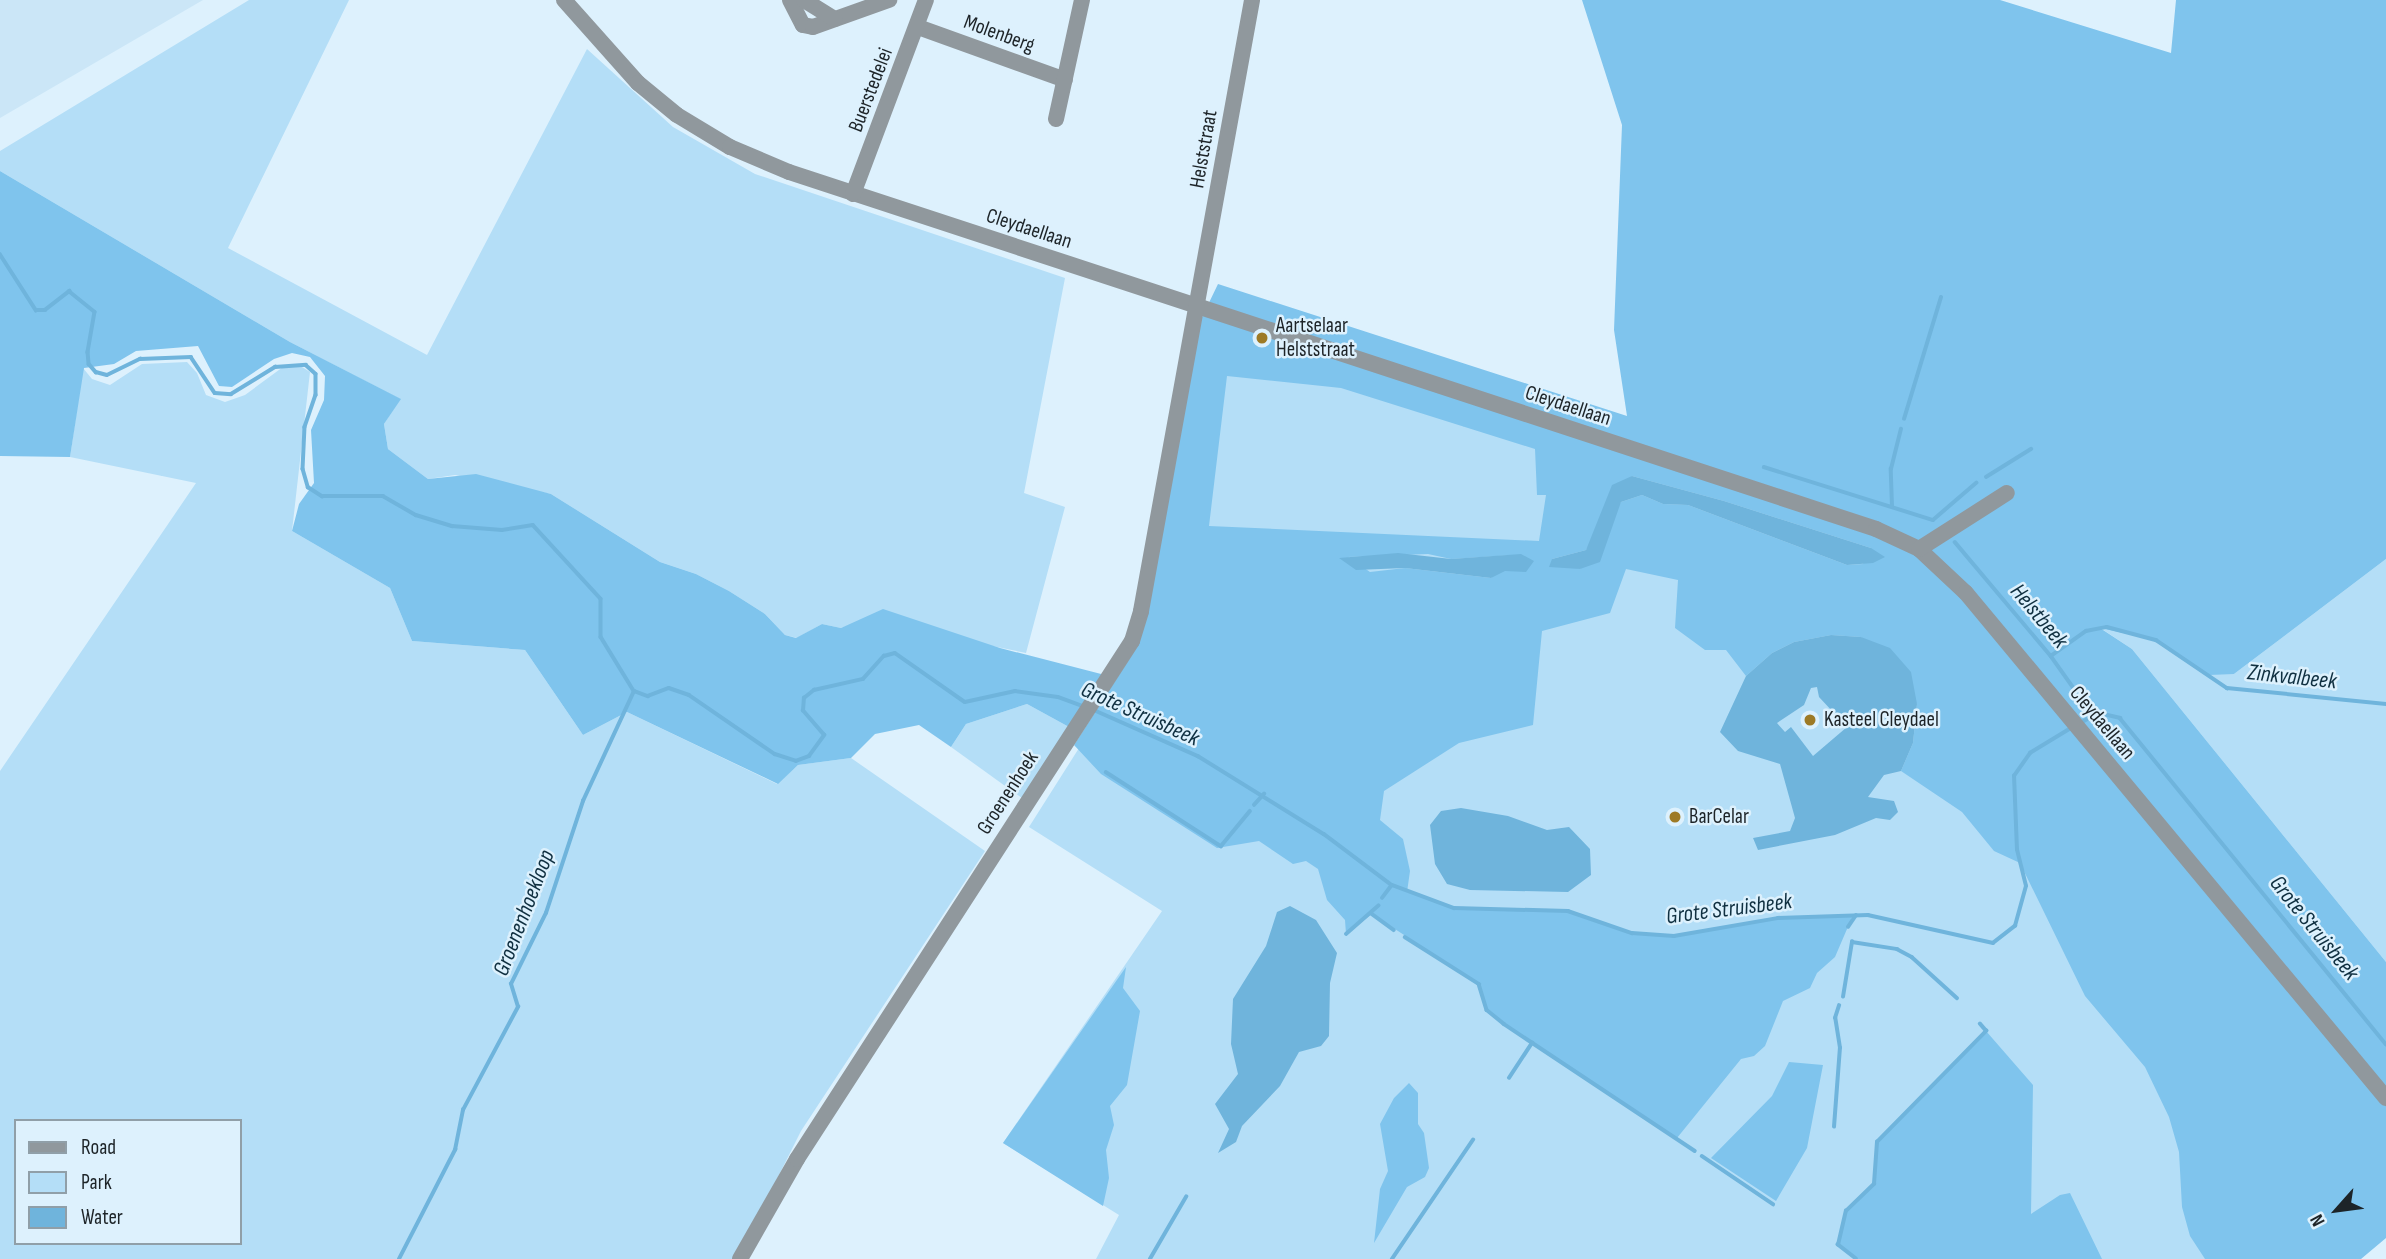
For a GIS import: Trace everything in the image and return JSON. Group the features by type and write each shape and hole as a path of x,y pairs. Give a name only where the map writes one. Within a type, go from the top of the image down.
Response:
{"street":[{"name":"Cleydaellaan","path":"564,0 638,83 677,115 730,147 853,194 1876,529 1919,549 1953,579 2386,1098"},
{"path":"790,0 803,24 813,27 889,0"},
{"path":"804,0 834,19"},
{"name":"Buerstedelei","path":"853,194 926,0"},
{"path":"1056,119 1082,0"},
{"name":"Helststraat","path":"1196,306 1252,0"},
{"name":"Molenberg","path":"918,27 1065,80"},
{"name":"Groenenhoek","path":"740,1259 797,1159 1127,652 1137,626 1196,306"},
{"path":"1919,549 2007,494"}],"shaded area":[{"path":"0,0 203,0 0,118"},
{"path":"1582,0 2000,0 2171,53 2176,0 2386,0 2386,559 2234,674 2209,675 2156,640 2100,628 2132,649 2386,962 2386,1238 2361,1259 2205,1259 2190,1236 2182,1207 2179,1152 2169,1117 2145,1067 2085,996 2020,863 1994,851 1962,812 1901,771 1913,743 1917,704 1861,637 1831,635 1794,642 1772,653 1746,676 1726,650 1705,650 1675,628 1678,580 1626,569 1610,613 1542,631 1533,725 1459,743 1384,791 1380,820 1403,839 1410,871 1407,892 1454,908 1568,911 1632,933 1674,936 1778,918 1853,915 1835,957 1817,973 1810,988 1783,1001 1765,1046 1754,1056 1741,1059 1677,1138 1504,1024 1487,1010 1479,984 1372,914 1346,934 1345,920 1327,900 1318,869 1306,861 1293,864 1259,841 1217,848 1101,774 1074,745 1131,656 1193,336 1218,284 1627,416 1614,330 1622,125","holes":["1227,376 1341,388 1535,449 1537,495 1546,495 1539,541 1209,526","1632,476 1724,501 1871,548 1863,564 1847,565 1688,505 1663,504 1642,495 1621,502 1580,569 1552,559 1586,550","1428,554 1451,559 1513,555 1491,578 1405,568 1370,572 1348,557"]},
{"path":"0,171 290,342 401,399 384,424 388,449 428,479 476,474 551,494 660,562 696,574 729,591 765,614 785,635 796,638 822,624 841,628 883,609 1000,648 1105,675 1069,727 1027,704 966,724 951,747 919,725 875,734 851,758 798,765 778,784 627,712 583,735 525,650 412,641 390,588 292,531 299,504 314,483 311,430 324,400 325,376 310,357 292,353 274,359 232,387 219,386 198,346 136,351 114,364 84,368 70,457 0,456"},
{"path":"1126,967 1123,988 1140,1011 1127,1085 1110,1106 1114,1125 1106,1150 1109,1178 1103,1206 1003,1143"},
{"path":"1986,1031 2033,1085 2031,1214 2060,1195 2070,1193 2102,1259 1856,1259 1838,1245 1846,1211 1874,1184 1877,1142"},
{"path":"1789,1062 1823,1065 1807,1148 1776,1201 1711,1158 1772,1096"},
{"path":"1409,1083 1418,1093 1418,1124 1424,1133 1429,1168 1425,1177 1407,1187 1374,1243 1380,1189 1388,1171 1380,1124 1394,1098"}],"green space":[{"path":"249,0 349,0 228,248 427,355 587,49 673,127 755,174 1065,278 1024,493 1065,507 1026,653 866,620 841,628 822,624 797,638 785,635 765,614 729,591 696,574 660,562 551,494 455,475 428,479 388,449 384,424 400,399 290,342 0,171 0,151"},
{"path":"1198,338 1883,546 2139,1039 2240,1259 1096,1259 1119,1215 1003,1143 1162,911 1029,827 1150,636"},
{"path":"187,362 197,373 206,395 225,402 245,395 283,367 302,367 310,372 292,531 390,588 412,641 525,650 583,735 627,712 777,784 798,765 851,758 985,851 801,1131 737,1259 0,1259 0,771 196,483 70,457 83,368 92,379 110,385 142,364"},
{"path":"2386,559 2386,962 2132,649 2099,627 2156,640 2234,674"},
{"path":"1027,704 1069,727 1022,798 951,747 966,724"}],"water":[{"path":"1632,476 1724,501 1871,548 1885,557 1873,563 1847,565 1688,505 1663,504 1642,495 1621,502 1600,562 1580,569 1549,567 1552,559 1586,550 1612,485"},
{"path":"1398,553 1451,559 1521,554 1534,561 1526,572 1505,571 1491,578 1405,568 1356,570 1339,558"},
{"path":"1831,635 1861,637 1890,648 1911,672 1917,704 1913,743 1901,771 1884,775 1868,797 1894,801 1898,812 1890,820 1876,818 1835,835 1758,850 1753,838 1790,831 1795,818 1780,764 1738,751 1720,732 1746,676 1772,653 1794,642","holes":["1817,687 1819,697 1847,727 1813,756 1791,727 1785,732 1777,723 1804,705 1811,688"]},
{"path":"1461,808 1508,816 1547,830 1569,827 1590,849 1591,875 1568,892 1470,890 1447,884 1435,864 1430,825 1441,811"},
{"path":"1290,906 1316,920 1337,953 1330,983 1329,1036 1321,1046 1299,1052 1280,1086 1242,1126 1236,1142 1218,1153 1229,1129 1215,1104 1238,1074 1231,1044 1233,999 1266,946 1277,912"}],"waterway":[{"name":"Grote Struisbeek","path":"0,254 36,310 45,310 69,291 95,312 88,352 89,364 96,372 107,375 140,359 191,357 215,393 231,394 275,367 306,365 316,374 316,395 305,427 303,469 308,487 322,496 383,496 416,515 452,526 502,530 533,525 601,599 601,637 634,691 648,696 669,688 689,695 775,754 796,761 809,756 824,735 803,711 804,698 814,690 863,679 884,656 895,653 965,702 1015,691 1058,697 1083,706"},
{"path":"1904,419 1941,297"},
{"path":"1892,507 1891,469 1901,429"},
{"path":"1986,477 2031,449"},
{"path":"1764,467 1933,520 1976,483"},
{"name":"Helstbeek","path":"1955,542 2051,656 2093,715"},
{"name":"Zinkvalbeek","path":"2051,656 2086,631 2107,627 2156,640 2227,688 2386,704"},
{"name":"Groenenhoekloop","path":"399,1259 455,1150 463,1110 518,1007 511,984 546,913 583,801 634,691"},
{"name":"Grote Struisbeek","path":"1094,710 1198,756 1324,834 1392,885 1454,908 1568,911 1632,933 1674,936 1778,918 1868,915 1993,943 2015,926 2026,886 2017,850 2014,776 2030,753 2071,728"},
{"name":"Grote Struisbeek","path":"2080,723 2099,713 2120,718 2386,1044"},
{"path":"1106,772 1221,846 1250,811"},
{"path":"1254,805 1264,794"},
{"path":"1382,898 1391,886"},
{"path":"1346,934 1378,906"},
{"path":"1372,914 1394,930"},
{"path":"1848,927 1856,915"},
{"path":"1405,937 1479,984 1487,1010 1504,1024 1695,1151"},
{"path":"1843,997 1852,942 1897,949 1912,957 1957,998"},
{"path":"1834,1127 1840,1048 1835,1018 1839,1006"},
{"path":"1856,1259 1838,1245 1846,1211 1874,1184 1877,1142 1986,1031 1980,1024"},
{"path":"1509,1078 1532,1043"},
{"path":"1392,1259 1473,1140"},
{"path":"1702,1156 1773,1204"},
{"path":"1150,1259 1186,1197"}],"place":[{"name":"Aartselaar Helststraat","path":"1262,338"},
{"name":"Kasteel Cleydael","path":"1810,720"},
{"name":"BarCelar","path":"1675,817"}]}
